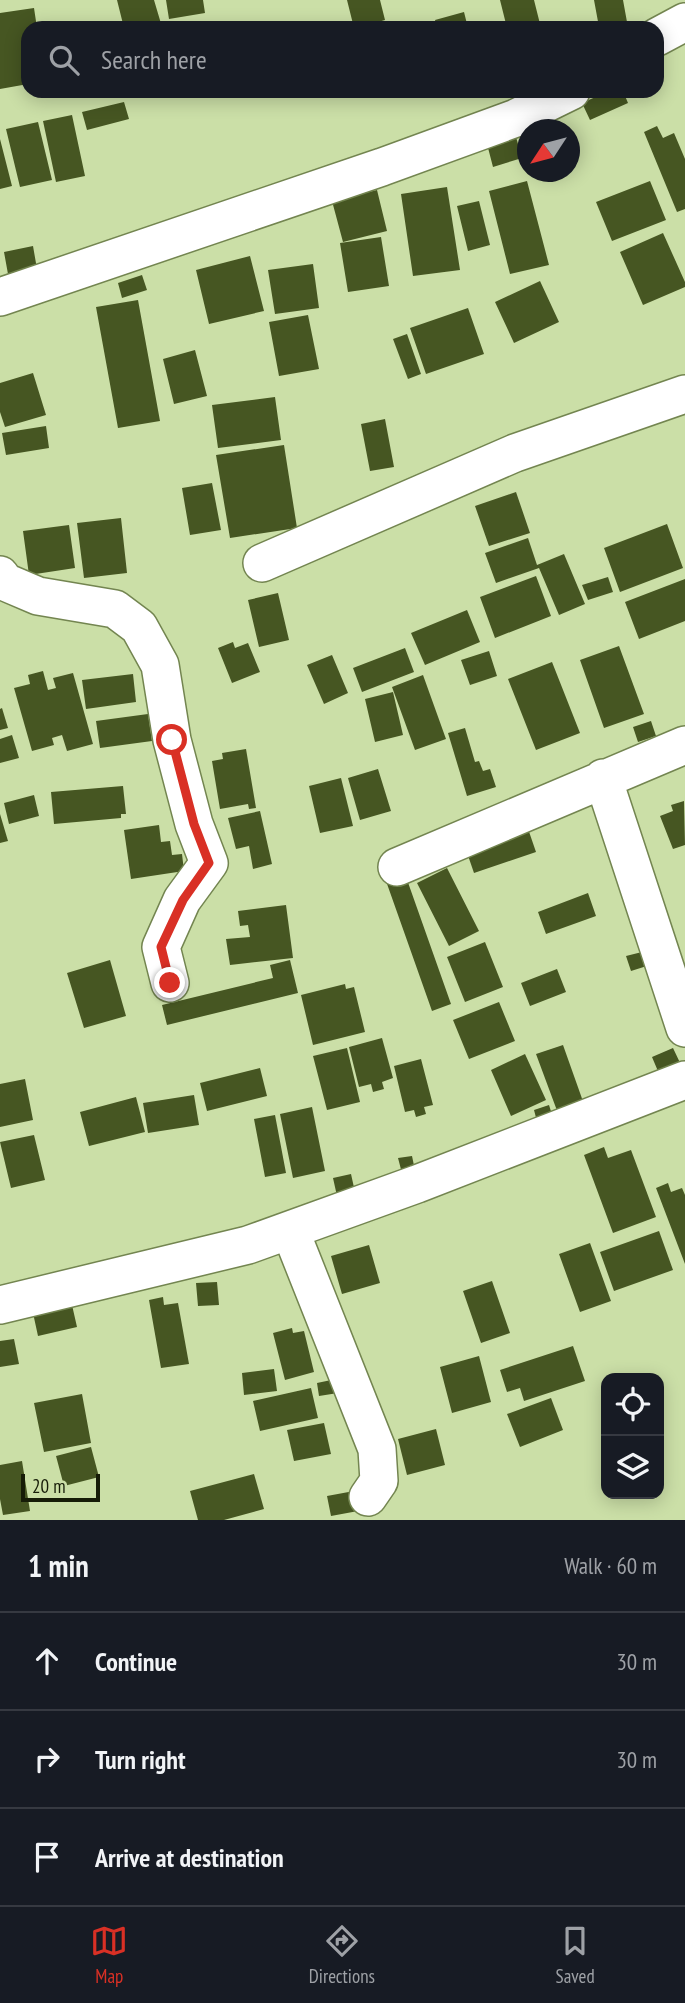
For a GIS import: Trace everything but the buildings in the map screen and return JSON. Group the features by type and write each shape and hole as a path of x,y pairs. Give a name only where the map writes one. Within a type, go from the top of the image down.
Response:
{"street":[{"path":"664,33 685,22"},
{"path":"0,297 382,167 516,118 557,98"},
{"path":"262,562 515,453 685,394"},
{"path":"0,575 5,582 38,596 115,609 139,627 160,665 172,740 194,824 209,863 183,900 161,947 170,983"},
{"path":"397,867 685,745"},
{"path":"603,778 685,1028"},
{"path":"0,1305 248,1245 417,1184 685,1080"},
{"path":"290,1230 377,1449 379,1481 368,1497"}],"route":[{"path":"170,983 161,947 183,900 209,863 194,824 172,740"}]}
